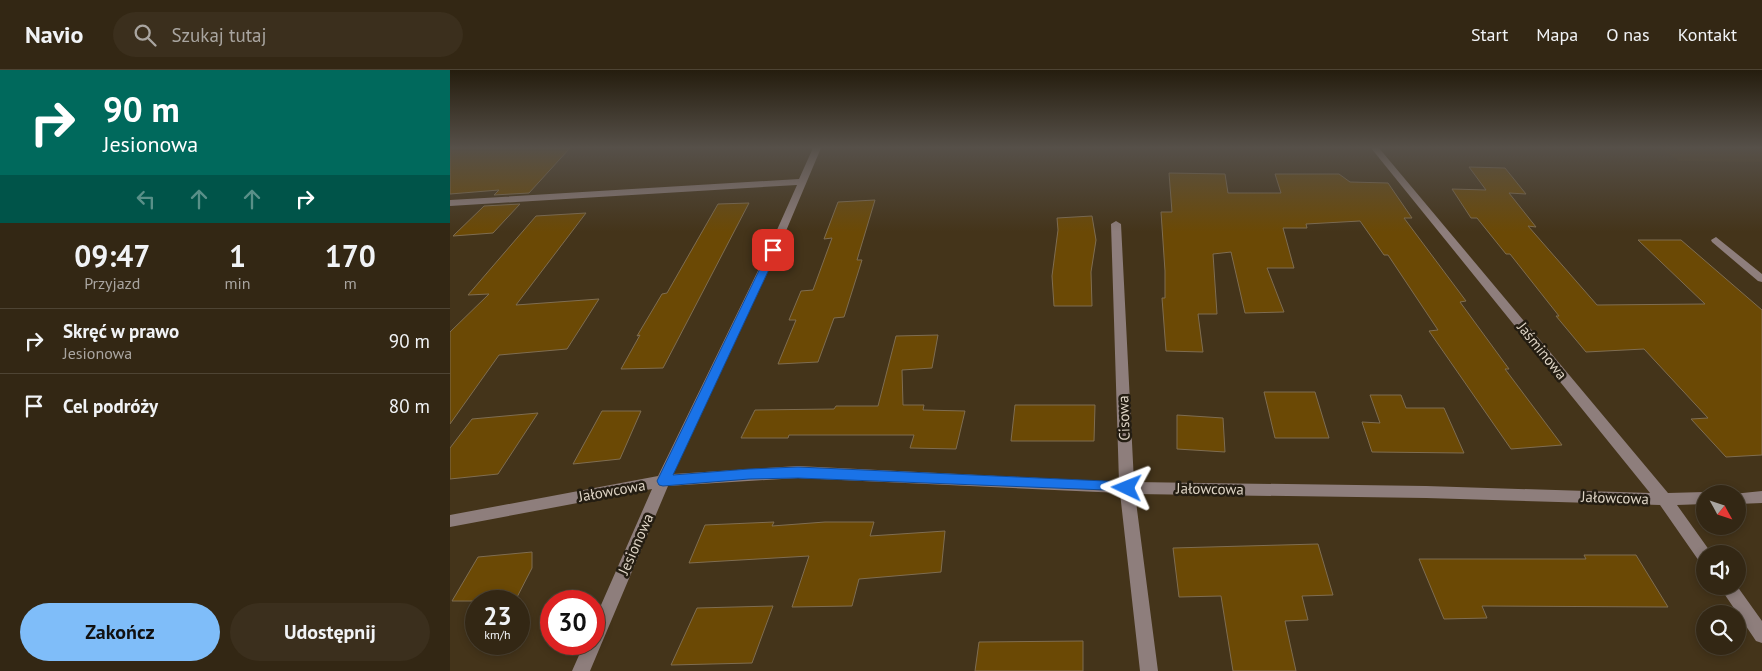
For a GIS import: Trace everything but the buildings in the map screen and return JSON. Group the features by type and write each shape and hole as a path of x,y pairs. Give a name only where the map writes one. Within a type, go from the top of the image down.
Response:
{"street":[{"name":"Jesionowa","path":"605,615 663,481 773,250 804,176"},
{"name":"Jaśminowa","path":"1398,176 1664,499 1697,545"},
{"path":"450,203 801,182"},
{"name":"Cisowa","path":"1116,224 1127,488 1149,671"},
{"path":"1716,240 1762,279"},
{"name":"Jałowcowa","path":"450,520 663,481 798,472 1127,488 1696,498"},
{"path":"1746,498 1762,497"},
{"path":"1732,595 1762,636"},
{"name":"Jesionowa","path":"581,671 588,655"}],"route":[{"path":"773,250 663,481 798,472 1127,488"}]}
